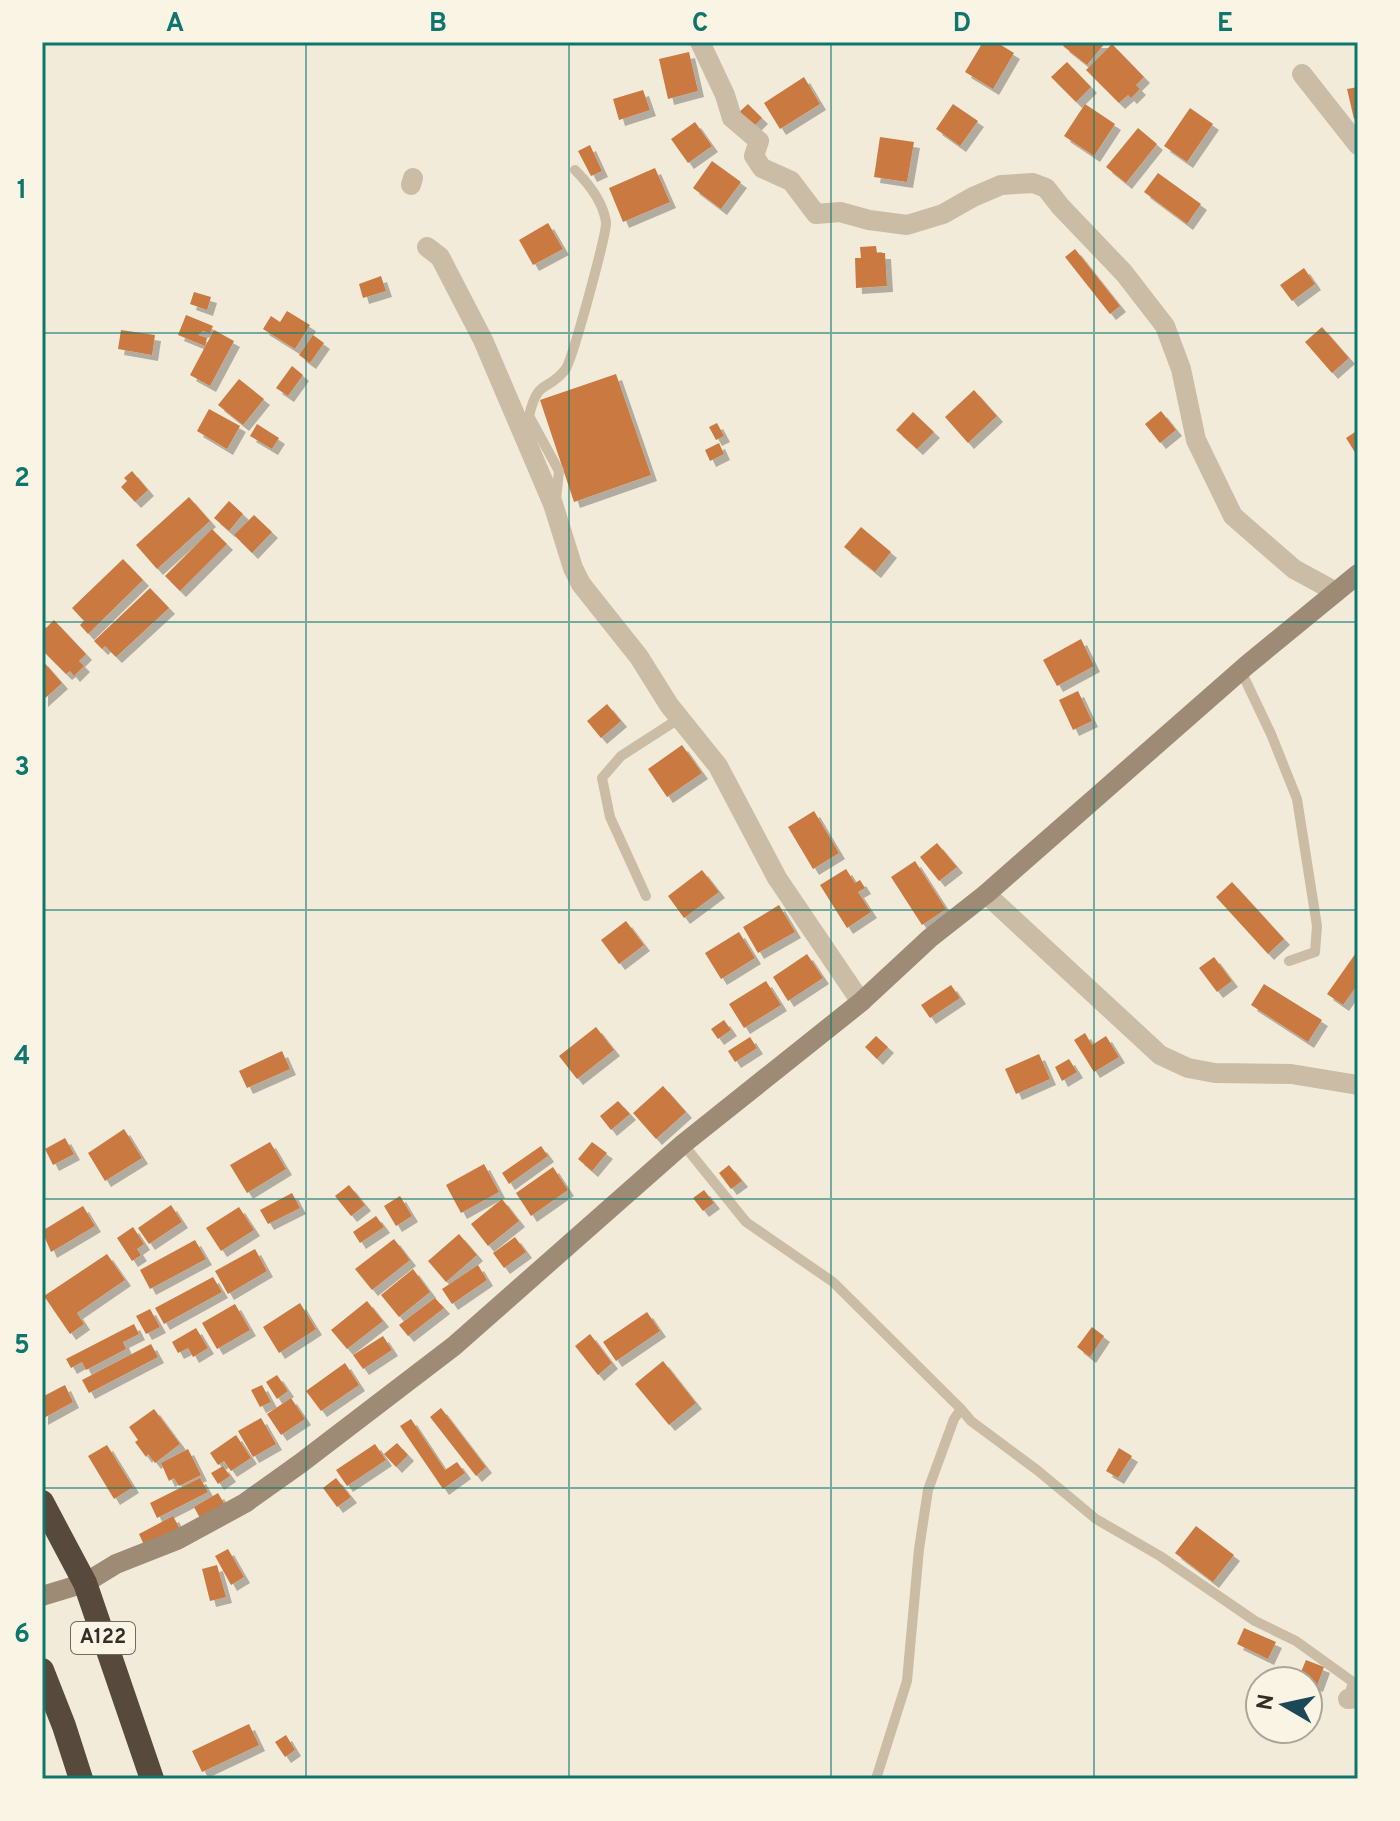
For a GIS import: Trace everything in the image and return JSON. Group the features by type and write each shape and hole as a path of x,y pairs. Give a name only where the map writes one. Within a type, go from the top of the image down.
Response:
{"highway":[{"name":"A122","path":"42,1502 85,1583 152,1779"},
{"path":"42,1670 81,1779"}],"main road":[{"path":"42,1596 85,1583 116,1564 177,1540 215,1520 301,1463 454,1346 683,1144 861,1002 940,930 986,894 1241,671 1358,574"}],"street":[{"path":"700,42 725,95 732,118 759,141 754,156 762,168 791,181 816,214 840,212 907,225 943,214 1001,185 1033,183 1046,188 1124,273 1165,326 1181,369 1196,440 1233,516 1294,569 1336,592"},
{"path":"1302,74 1358,145"},
{"path":"427,247 440,257 483,340 581,584 639,657 680,718 718,766 777,878 861,1002"},
{"path":"986,894 1160,1055 1188,1068 1215,1073 1291,1074 1358,1085"}],"lane":[{"path":"555,514 559,471 529,416 535,393 567,369 586,309 606,222 591,187 575,170"},
{"path":"1241,671 1297,799 1317,926 1315,952 1289,961"},
{"path":"646,896 610,817 602,778 621,756 680,718"},
{"path":"683,1144 746,1222 833,1282 971,1421 1096,1519 1160,1556 1255,1621 1296,1641 1353,1682 1353,1698"},
{"path":"876,1779 907,1681 919,1549 928,1490 954,1419 961,1409"}],"building":[{"path":"983,42 996,42 1014,53 993,89 965,72"},
{"path":"1067,42 1106,42 1087,65 1063,46"},
{"path":"1112,44 1144,77 1136,85 1140,89 1131,98 1128,95 1119,103 1086,70"},
{"path":"689,52 698,91 668,99 659,59"},
{"path":"1067,62 1091,87 1076,102 1051,77"},
{"path":"804,77 820,104 780,129 764,103"},
{"path":"1358,87 1358,118 1354,119 1347,89"},
{"path":"643,90 650,110 619,120 613,99"},
{"path":"748,104 762,118 751,129 737,114"},
{"path":"953,104 978,121 960,146 936,129"},
{"path":"1085,104 1115,124 1094,156 1064,136"},
{"path":"1190,108 1213,124 1187,162 1164,146"},
{"path":"695,122 712,146 688,163 671,139"},
{"path":"1138,128 1157,144 1126,183 1106,167"},
{"path":"880,137 914,142 907,182 874,177"},
{"path":"590,145 602,171 591,176 578,151"},
{"path":"712,161 741,182 721,209 693,188"},
{"path":"655,168 670,202 623,222 609,188"},
{"path":"1158,173 1201,204 1187,224 1144,192"},
{"path":"548,223 563,249 533,265 519,240"},
{"path":"876,246 877,253 885,253 887,286 856,288 855,258 861,258 860,247"},
{"path":"1075,249 1120,306 1110,314 1065,257"},
{"path":"1304,268 1315,284 1292,301 1280,285"},
{"path":"381,276 386,291 363,298 359,284"},
{"path":"194,292 211,297 207,310 190,304"},
{"path":"287,311 310,325 295,349 263,329 271,316 280,322"},
{"path":"186,315 213,326 210,333 203,331 198,335 207,338 205,346 178,335"},
{"path":"1322,327 1349,358 1332,373 1305,342"},
{"path":"121,330 155,335 152,355 118,349"},
{"path":"214,330 234,341 210,386 190,375"},
{"path":"313,335 324,343 310,363 299,355"},
{"path":"292,366 303,375 288,396 276,388"},
{"path":"616,374 651,475 574,502 540,400"},
{"path":"239,379 264,399 243,425 218,405"},
{"path":"974,390 997,416 968,443 945,417"},
{"path":"209,409 240,426 227,449 197,431"},
{"path":"1161,411 1176,430 1160,443 1145,424"},
{"path":"913,412 934,432 917,449 896,430"},
{"path":"717,423 724,436 716,440 709,427"},
{"path":"257,424 279,438 272,449 250,436"},
{"path":"1358,430 1358,452 1356,454 1346,438"},
{"path":"719,443 724,454 710,461 705,450"},
{"path":"132,471 148,490 135,502 121,487 127,481 124,478"},
{"path":"189,497 210,521 157,569 136,545"},
{"path":"229,501 243,514 229,531 214,518"},
{"path":"254,515 272,532 252,553 234,535"},
{"path":"861,527 891,552 875,572 844,547"},
{"path":"212,529 227,544 180,591 165,576"},
{"path":"123,559 143,580 88,634 80,625 84,621 72,608"},
{"path":"150,588 169,608 116,657 105,646 102,649 94,641"},
{"path":"54,620 86,654 79,661 84,666 74,676 70,671 66,674 42,650 42,625 46,628"},
{"path":"1081,639 1094,666 1057,686 1043,660"},
{"path":"42,660 62,683 42,701"},
{"path":"1078,691 1092,721 1073,730 1059,700"},
{"path":"607,704 621,721 601,738 587,721"},
{"path":"682,745 702,773 667,797 648,769"},
{"path":"814,811 839,853 813,869 788,827"},
{"path":"937,843 957,867 939,881 920,857"},
{"path":"915,861 946,909 922,925 891,877"},
{"path":"846,869 855,883 860,880 865,888 858,892 871,912 847,928 820,885"},
{"path":"702,870 719,892 684,918 668,896"},
{"path":"1232,882 1284,939 1268,954 1216,897"},
{"path":"779,905 795,932 758,953 743,927"},
{"path":"626,921 644,945 619,964 601,940"},
{"path":"739,932 755,958 721,979 705,953"},
{"path":"1358,950 1358,984 1343,1005 1327,994"},
{"path":"807,954 823,978 788,1001 773,977"},
{"path":"1214,957 1232,981 1217,992 1199,968"},
{"path":"766,981 781,1005 744,1028 729,1004"},
{"path":"1264,984 1322,1020 1308,1042 1251,1005"},
{"path":"951,985 960,998 930,1018 921,1005"},
{"path":"724,1020 731,1030 718,1039 711,1029"},
{"path":"596,1027 614,1050 577,1079 559,1056"},
{"path":"1085,1033 1092,1045 1106,1036 1119,1057 1094,1072 1074,1040"},
{"path":"876,1036 888,1047 877,1059 865,1047"},
{"path":"750,1037 757,1048 735,1062 728,1051"},
{"path":"282,1051 290,1069 247,1088 239,1071"},
{"path":"1039,1054 1050,1079 1016,1094 1005,1069"},
{"path":"1069,1059 1077,1072 1062,1081 1055,1067"},
{"path":"663,1086 686,1112 656,1139 633,1113"},
{"path":"618,1101 630,1114 611,1130 600,1116"},
{"path":"124,1129 142,1158 105,1181 88,1153"},
{"path":"65,1138 74,1154 53,1165 45,1149"},
{"path":"270,1142 286,1169 247,1193 230,1165"},
{"path":"592,1142 607,1153 592,1171 578,1159"},
{"path":"541,1146 548,1156 509,1184 502,1173"},
{"path":"484,1164 499,1192 461,1213 446,1185"},
{"path":"729,1165 742,1181 731,1189 719,1173"},
{"path":"553,1167 568,1190 531,1216 516,1193"},
{"path":"349,1185 365,1205 351,1216 335,1196"},
{"path":"704,1190 714,1203 703,1211 693,1198"},
{"path":"292,1193 300,1208 268,1224 260,1210"},
{"path":"400,1196 412,1216 396,1226 384,1206"},
{"path":"502,1199 519,1221 488,1246 471,1224"},
{"path":"171,1205 182,1222 149,1244 138,1228"},
{"path":"83,1206 95,1226 51,1252 42,1231"},
{"path":"239,1207 254,1230 221,1251 206,1228"},
{"path":"376,1216 384,1227 360,1243 353,1232"},
{"path":"133,1227 144,1244 137,1249 141,1255 132,1261 117,1238"},
{"path":"459,1234 477,1255 446,1282 428,1261"},
{"path":"515,1237 526,1252 504,1268 493,1253"},
{"path":"394,1239 410,1260 372,1290 355,1269"},
{"path":"195,1240 206,1259 150,1289 140,1270"},
{"path":"255,1249 267,1271 228,1294 215,1271"},
{"path":"107,1254 125,1280 77,1313 84,1324 70,1334 44,1296"},
{"path":"478,1265 487,1280 452,1304 442,1289"},
{"path":"413,1269 430,1292 399,1317 381,1295"},
{"path":"213,1277 222,1292 164,1324 155,1308"},
{"path":"435,1298 444,1308 408,1336 399,1325"},
{"path":"367,1301 383,1321 347,1349 331,1330"},
{"path":"300,1303 316,1329 279,1353 263,1327"},
{"path":"235,1304 250,1330 217,1349 202,1323"},
{"path":"150,1309 160,1327 146,1334 136,1316"},
{"path":"647,1312 660,1331 616,1361 603,1342"},
{"path":"134,1324 139,1334 123,1342 126,1349 86,1370 82,1362 71,1368 66,1359"},
{"path":"1092,1327 1104,1336 1090,1357 1077,1347"},
{"path":"196,1328 208,1348 193,1357 188,1348 178,1353 172,1342"},
{"path":"590,1334 612,1363 598,1375 575,1346"},
{"path":"383,1336 392,1350 363,1369 353,1355"},
{"path":"151,1344 158,1357 89,1393 82,1380"},
{"path":"663,1361 696,1403 669,1425 635,1384"},
{"path":"345,1363 359,1385 321,1411 306,1391"},
{"path":"277,1375 288,1391 277,1399 266,1382"},
{"path":"65,1385 73,1402 42,1419 42,1397"},
{"path":"262,1385 271,1402 260,1407 251,1390"},
{"path":"291,1398 305,1419 281,1435 267,1414"},
{"path":"441,1408 486,1467 476,1476 430,1417"},
{"path":"154,1409 180,1444 155,1463 135,1442 138,1440 129,1427"},
{"path":"261,1418 276,1444 253,1457 238,1431"},
{"path":"411,1419 445,1470 457,1462 465,1473 443,1489 400,1426"},
{"path":"236,1435 251,1458 231,1471 224,1461 218,1465 210,1453"},
{"path":"397,1443 408,1455 396,1467 384,1454"},
{"path":"375,1444 386,1460 347,1486 336,1470"},
{"path":"107,1445 133,1487 114,1499 88,1456"},
{"path":"1119,1448 1132,1456 1118,1478 1106,1471"},
{"path":"188,1449 201,1475 179,1486 174,1478 169,1481 161,1463"},
{"path":"223,1466 230,1476 218,1484 211,1473"},
{"path":"200,1478 208,1492 157,1518 150,1503"},
{"path":"336,1478 351,1497 337,1507 323,1488"},
{"path":"218,1493 225,1505 201,1520 194,1507"},
{"path":"173,1516 180,1529 145,1547 139,1534"},
{"path":"1196,1526 1234,1555 1213,1582 1175,1553"},
{"path":"228,1549 244,1577 231,1585 215,1556"},
{"path":"217,1565 226,1597 210,1601 202,1569"},
{"path":"1244,1628 1276,1642 1268,1659 1237,1644"},
{"path":"249,1724 259,1745 202,1772 192,1751"},
{"path":"286,1735 295,1750 285,1757 275,1742"}]}
